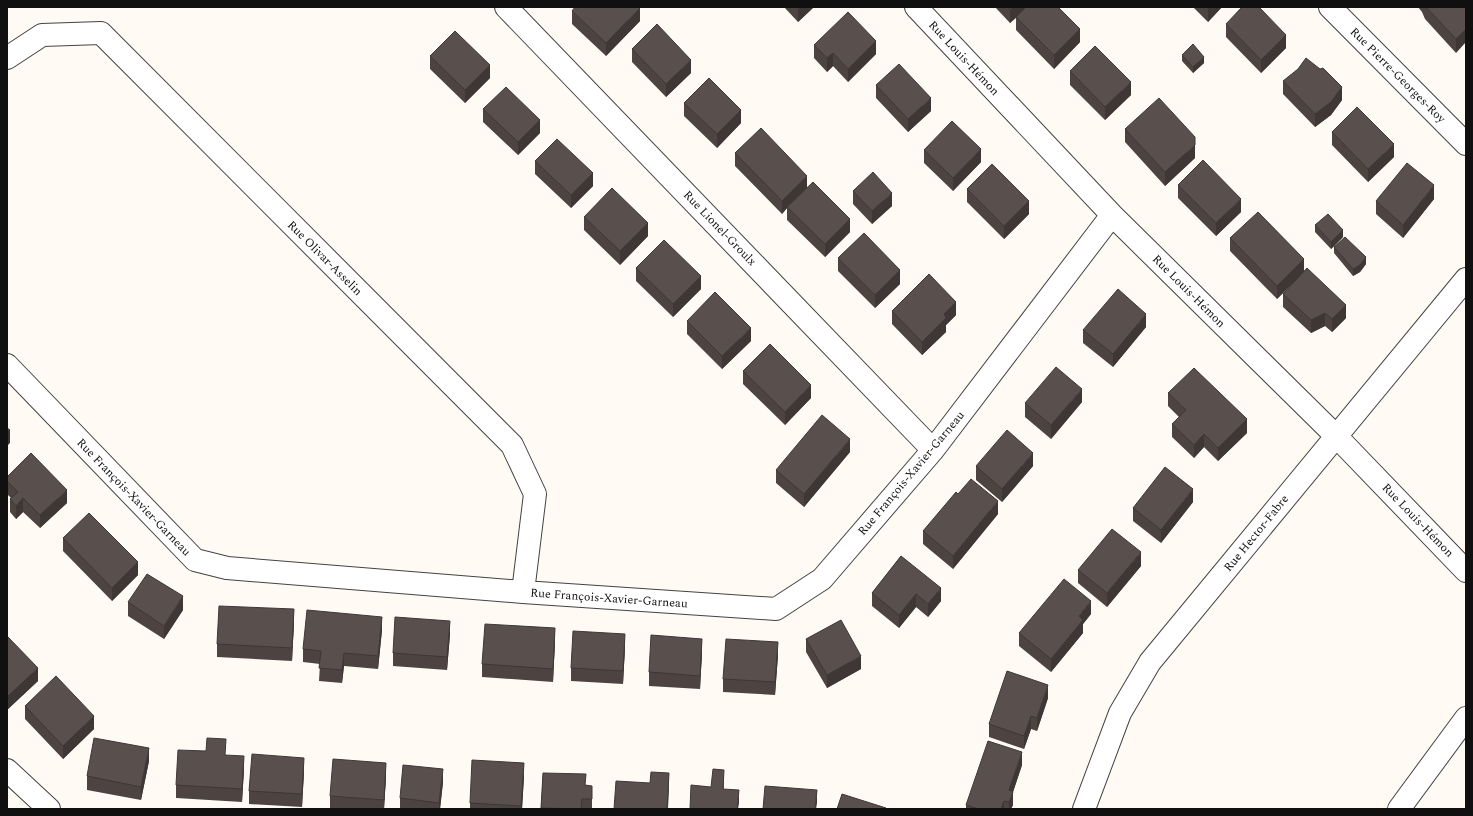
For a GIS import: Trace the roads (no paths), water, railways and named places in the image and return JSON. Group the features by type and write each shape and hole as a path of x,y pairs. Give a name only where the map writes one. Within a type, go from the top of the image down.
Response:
{"street":[{"name":"Rue Lionel-Groulx","path":"506,7 933,450"},
{"name":"Rue Louis-Hémon","path":"916,7 1112,215 1336,436 1466,570"},
{"name":"Rue Pierre-Georges-Roy","path":"1330,7 1466,144"},
{"name":"Rue Olivar-Asselin","path":"7,58 42,35 101,33 512,445 535,494 523,592"},
{"name":"Rue François-Xavier-Garneau","path":"7,365 195,560 227,568 523,592 776,609 822,579 933,450 1112,215"},
{"name":"Rue Hector-Fabre","path":"1084,809 1120,713 1150,662 1466,279"},
{"path":"1399,809 1466,718"},
{"path":"7,770 49,809"}]}
